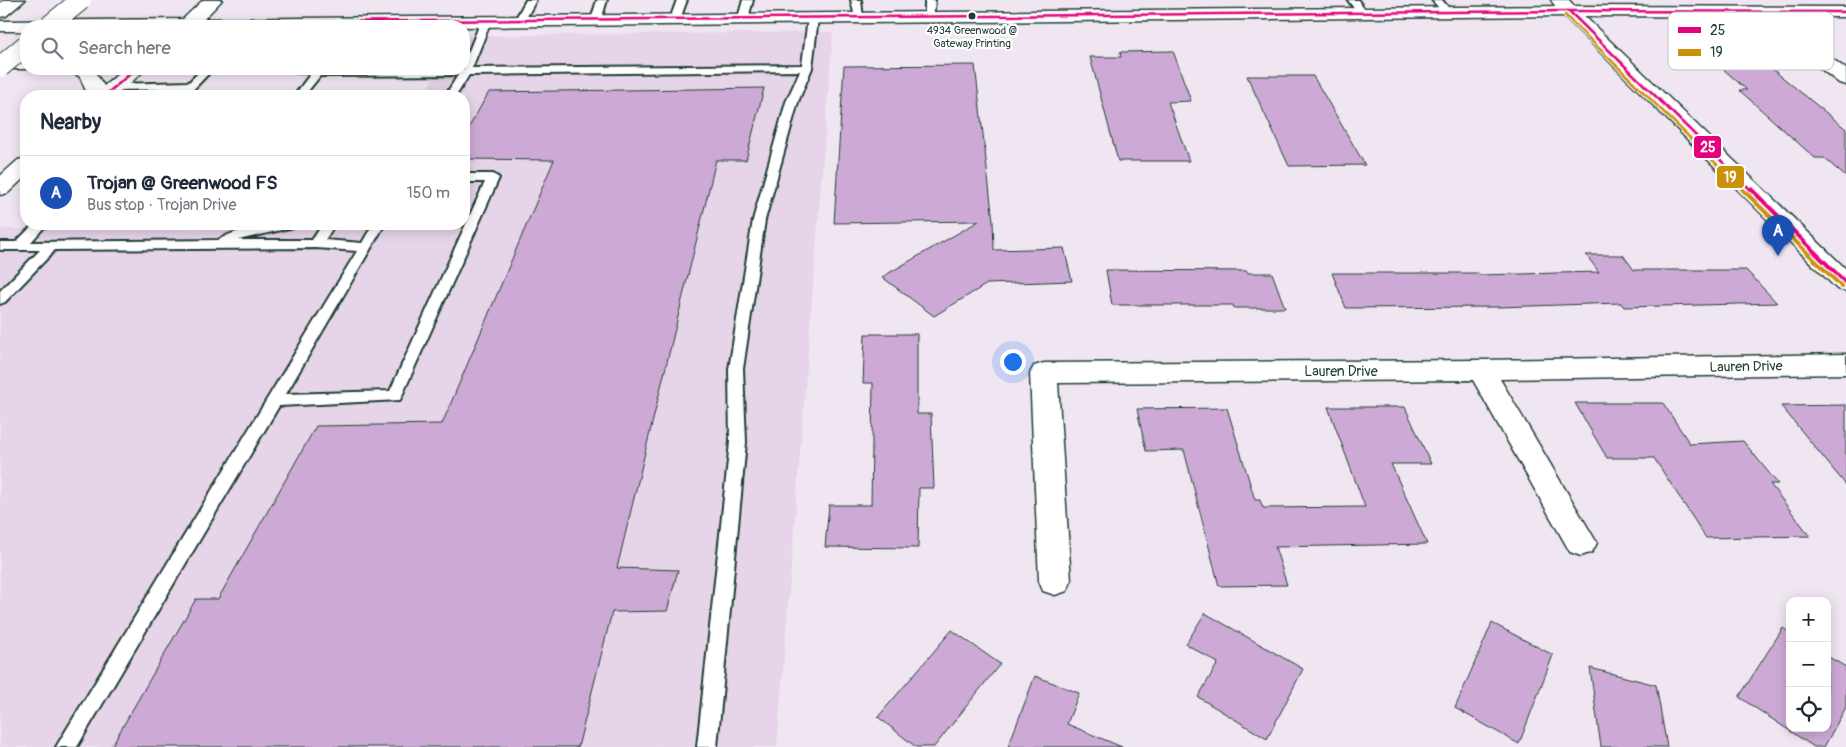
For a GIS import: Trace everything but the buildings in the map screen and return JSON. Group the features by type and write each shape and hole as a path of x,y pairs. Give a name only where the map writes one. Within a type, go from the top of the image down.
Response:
{"main road":[{"path":"0,12 16,0"},
{"path":"56,20 81,0"},
{"path":"192,20 213,0"},
{"path":"1565,5 1846,283"},
{"path":"470,21 813,18 858,8 1565,5 1736,12"},
{"path":"0,26 20,26"},
{"path":"0,67 20,51"},
{"path":"0,63 20,63"},
{"path":"1834,70 1846,79"},
{"path":"89,75 102,90"},
{"path":"109,90 128,75"},
{"path":"0,188 20,170"},
{"name":"Lauren Drive","path":"1055,581 1044,373 1481,370 1846,364"},
{"path":"1481,370 1581,543"}],"lane":[{"path":"520,20 531,0"},
{"path":"596,20 602,0"},
{"path":"675,19 682,0"},
{"path":"743,18 748,0"},
{"path":"707,747 738,442 736,368 759,220 792,102 807,68 813,18"},
{"path":"470,61 486,21"},
{"path":"470,71 807,68"},
{"path":"187,90 202,75"},
{"path":"303,90 314,75"},
{"path":"455,90 464,75"},
{"path":"138,90 192,85"},
{"path":"470,178 493,178 470,229"},
{"path":"19,246 35,230"},
{"path":"220,245 240,234 260,230"},
{"path":"316,244 325,230"},
{"path":"66,747 376,230"},
{"path":"274,400 395,396 470,230"},
{"path":"0,246 316,244 366,247"},
{"path":"0,299 51,246"}],"shaded area":[{"path":"833,32 777,747 0,747 0,229 470,230 470,90 426,90 436,75 470,75 470,36"}],"transit line":[{"name":"25","path":"1569,11 1846,283"},
{"name":"25","path":"470,21 1569,11 1846,12"},
{"name":"19","path":"1565,15 1842,287"},
{"name":"25","path":"111,90 129,75"}],"place":[{"name":"4934 Greenwood @ Gateway Printing","path":"972,16"},
{"name":"Trojan @ Greenwood FS","path":"1778,256"}]}
